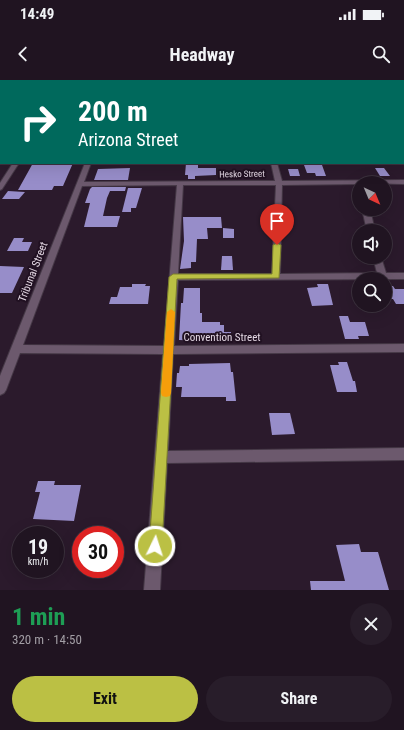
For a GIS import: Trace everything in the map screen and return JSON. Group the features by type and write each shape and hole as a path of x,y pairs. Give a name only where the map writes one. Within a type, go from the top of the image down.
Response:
{"street":[{"path":"0,188 15,164"},
{"name":"Tribunal Street","path":"0,390 88,164"},
{"path":"274,164 279,183 276,276"},
{"name":"Hesko Street","path":"80,184 352,182"},
{"name":"Hesko Street","path":"392,182 404,182"},
{"path":"152,590 180,184"},
{"path":"173,277 352,276"},
{"path":"392,276 404,276"},
{"name":"Convention Street","path":"16,349 169,350 404,348"},
{"path":"162,457 404,454"}],"building":[{"path":"32,164 73,164 63,186 54,186 52,190 18,190"},
{"path":"186,164 198,164 198,168 216,168 216,175 195,176 195,179 188,179 188,175 185,175"},
{"path":"304,165 322,165 326,176 316,176 315,173 307,173"},
{"path":"130,168 128,180 94,180 98,169"},
{"path":"375,168 384,168 390,176 380,176"},
{"path":"288,169 298,169 300,176 290,176"},
{"path":"92,187 126,187 125,191 110,191 107,198 103,216 120,216 117,227 84,227 90,203 85,203"},
{"path":"128,188 142,188 136,208 131,208 131,212 122,212"},
{"path":"8,191 25,192 19,199 2,199"},
{"path":"183,217 221,217 222,228 207,228 208,239 197,239 196,262 191,262 191,268 180,269 184,241"},
{"path":"223,228 234,229 234,238 223,238"},
{"path":"14,238 24,238 22,242 32,242 28,251 7,251"},
{"path":"222,256 232,256 233,270 221,270"},
{"path":"0,266 24,267 12,293 0,293"},
{"path":"132,284 146,284 145,286 150,286 148,304 109,304 111,297 117,297 120,287 132,287"},
{"path":"317,284 328,284 333,305 312,306 307,288 318,287"},
{"path":"392,286 395,289 404,289 404,304 396,304 393,299"},
{"path":"184,288 200,288 200,313 202,313 202,322 220,322 220,325 224,325 224,332 231,332 231,342 179,340 181,303 183,303"},
{"path":"339,316 348,316 350,322 365,322 369,336 358,336 359,339 345,339"},
{"path":"338,362 347,362 353,381 355,381 357,392 337,392 330,365 339,365"},
{"path":"230,363 231,372 233,372 236,401 226,401 226,397 181,397 182,387 176,387 177,373 179,373 180,366 189,366 189,364"},
{"path":"269,413 290,413 295,434 272,435"},
{"path":"38,481 55,481 54,485 81,485 74,521 33,519 40,492 35,492"},
{"path":"359,544 361,552 378,552 389,590 311,590 310,581 345,581 336,545"}],"slow traffic":[{"path":"166,393 171,312"}],"route":[{"path":"155,546 173,277 276,276 277,245"}]}
